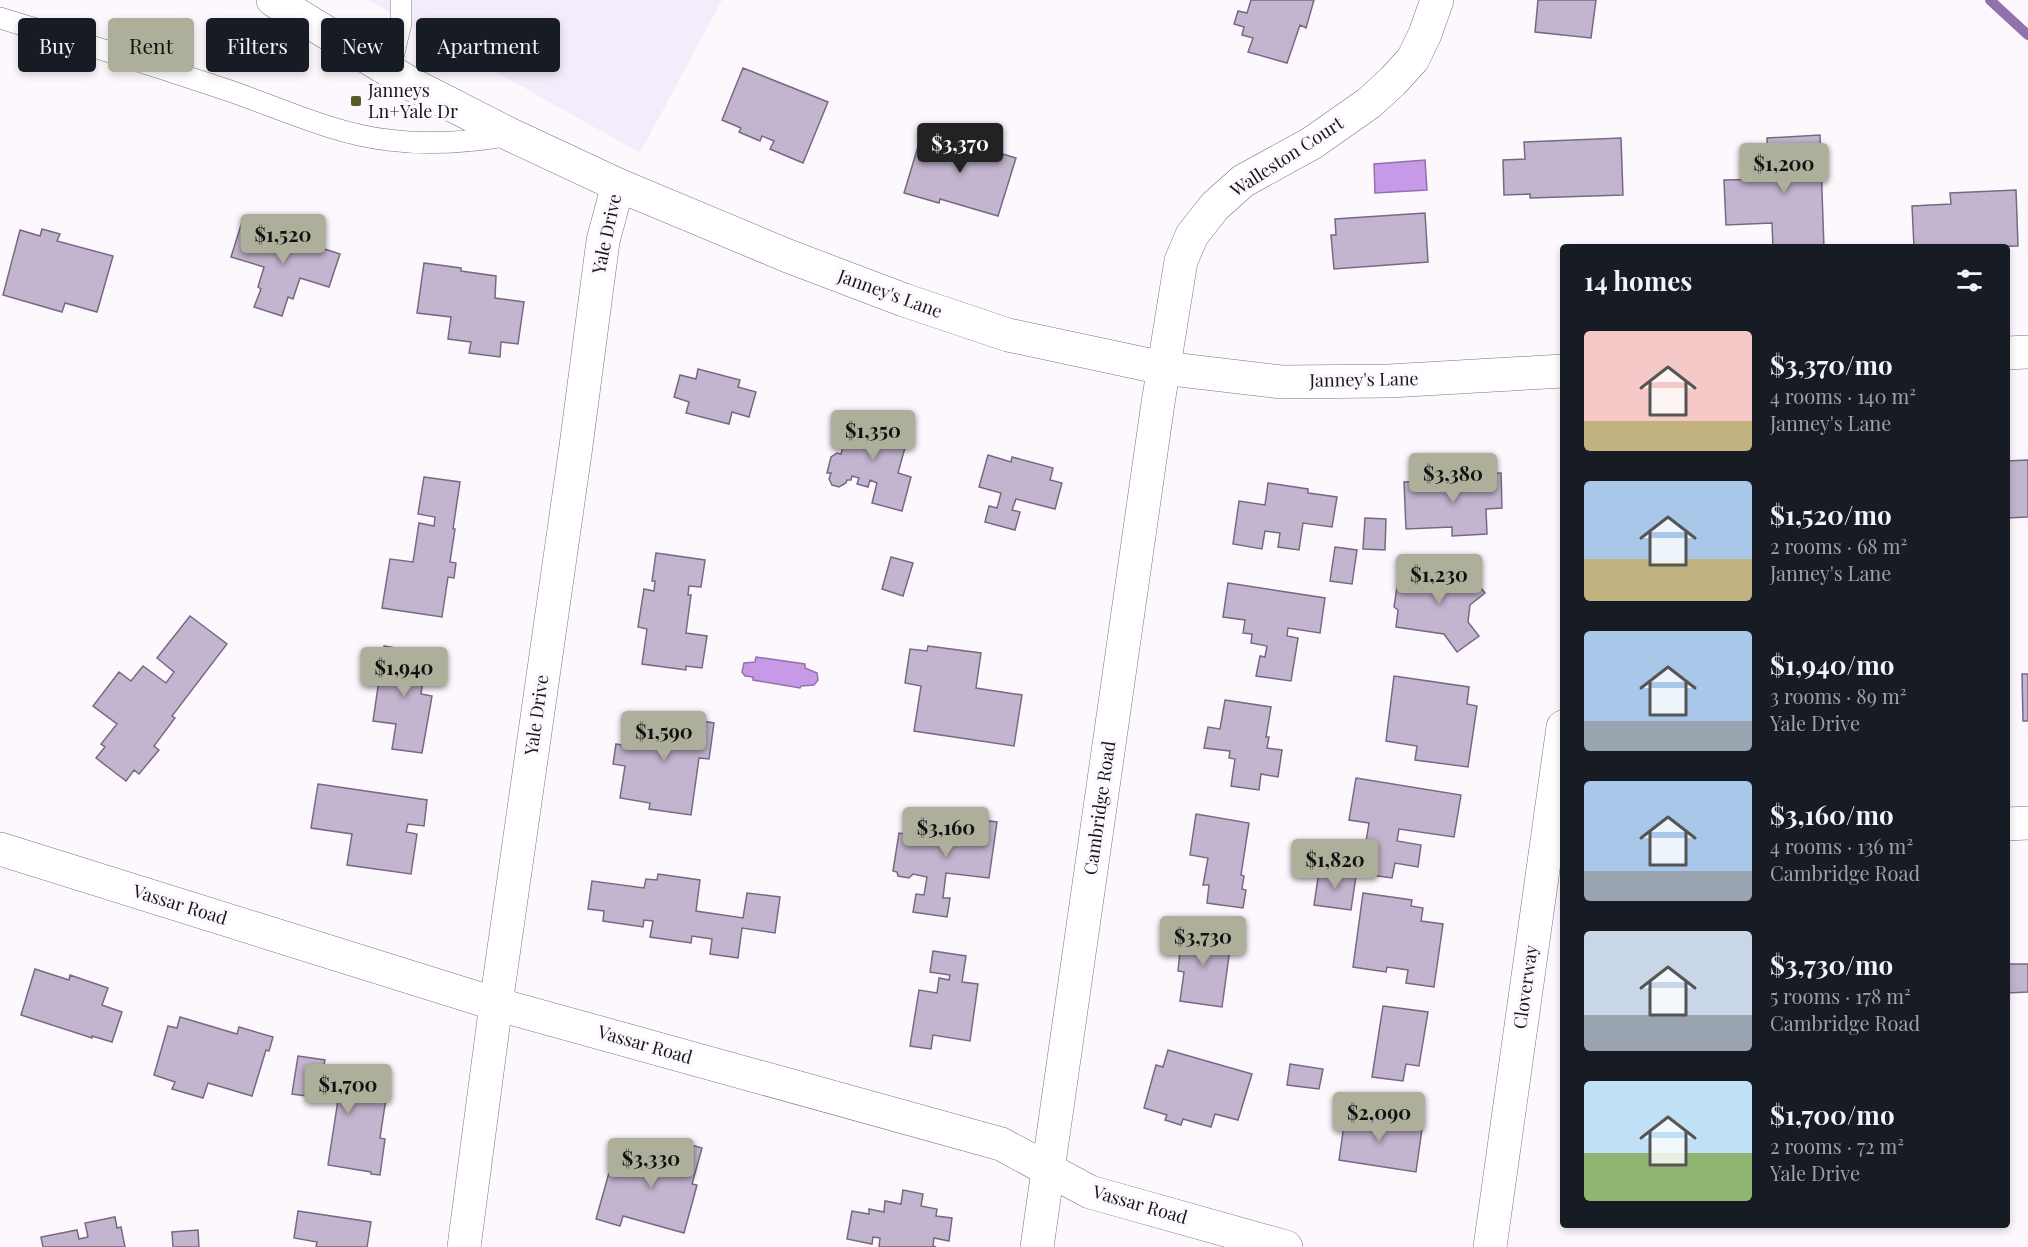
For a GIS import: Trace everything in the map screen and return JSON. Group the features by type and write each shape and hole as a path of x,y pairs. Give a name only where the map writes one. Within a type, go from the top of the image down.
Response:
{"street":[{"name":"Janney's Lane","path":"273,0 321,29"},
{"name":"Walleston Court","path":"1163,368 1181,261 1192,235 1215,206 1243,181 1312,143 1369,103 1393,81 1413,59 1437,0"},
{"name":"Janney's Lane","path":"393,72 423,90 511,135 618,184 788,256 904,300 1008,335 1163,368 1281,382 1389,381 1560,371"},
{"name":"Yale Drive","path":"464,1247 603,241 618,184"},
{"path":"2010,353 2028,352"},
{"name":"Cambridge Road","path":"1037,1247 1163,368"},
{"name":"Cloverway","path":"1490,1247 1555,836 1560,768"},
{"path":"2010,824 2028,823"},
{"name":"Vassar Road","path":"0,849 496,1004 1001,1144 1090,1192 1286,1247"}],"lane":[{"path":"401,0 401,18"},
{"path":"0,18 206,82 327,126 385,140 414,143 511,135"}],"shaded area":[{"path":"368,0 722,0 640,153 496,72 560,72 560,18 416,18 416,27 404,18"},
{"path":"1425,160 1427,190 1375,193 1374,164"},
{"path":"756,657 805,664 805,668 817,673 818,680 814,685 800,688 753,680 753,677 745,676 742,672 744,663 755,662"}],"building":[{"path":"1251,0 1314,0 1306,28 1300,25 1287,63 1248,52 1253,38 1242,35 1244,27 1234,24 1238,11 1247,13"},
{"path":"1538,0 1596,0 1591,38 1535,32"},
{"path":"743,68 828,102 803,163 770,149 774,141 762,136 760,141 739,132 741,128 722,120"},
{"path":"923,130 1016,158 998,216 940,199 939,203 904,193"},
{"path":"1820,135 1824,244 1773,244 1772,223 1726,225 1724,180 1769,179 1767,138"},
{"path":"1621,138 1623,195 1530,198 1530,194 1504,195 1503,160 1525,159 1524,142"},
{"path":"2016,190 2018,246 2010,246 2010,244 1914,244 1912,206 1951,204 1950,193"},
{"path":"1425,213 1428,262 1334,269 1331,235 1336,235 1335,219"},
{"path":"242,222 340,254 329,287 300,278 293,299 288,297 282,316 254,307 261,289 258,287 264,267 231,257"},
{"path":"42,229 60,234 57,241 113,256 97,312 65,303 62,312 3,295 20,230 40,236"},
{"path":"424,263 496,276 495,298 524,302 518,344 501,342 500,357 469,353 471,342 448,339 451,317 417,313"},
{"path":"698,369 740,380 738,387 756,392 749,417 732,412 729,424 686,413 689,402 674,397 680,375 696,379"},
{"path":"851,414 896,426 895,429 909,433 898,473 911,477 902,511 872,503 877,483 870,480 868,487 857,484 859,478 852,476 851,480 847,480 839,487 832,485 829,479 831,473 827,473 831,457 837,453 841,454"},
{"path":"988,455 1011,462 1012,457 1053,468 1050,480 1062,483 1055,509 1016,499 1012,510 1020,512 1015,530 985,522 989,506 997,508 1001,493 979,487"},
{"path":"2028,460 2028,517 2010,518 2010,461"},
{"path":"1501,473 1502,508 1486,509 1487,534 1452,536 1452,527 1406,529 1404,482 1483,479 1483,474"},
{"path":"424,477 460,482 450,562 456,563 454,578 448,577 442,617 382,608 390,559 413,562 419,523 434,526 435,517 418,514"},
{"path":"1268,483 1308,489 1308,493 1337,497 1332,527 1303,523 1299,550 1278,547 1280,533 1265,531 1262,549 1233,544 1239,501 1265,505"},
{"path":"1365,518 1386,519 1385,550 1363,549"},
{"path":"1335,547 1357,550 1352,584 1330,581"},
{"path":"656,553 705,560 701,587 689,586 688,595 691,595 686,633 707,636 702,668 686,666 686,670 642,664 647,629 638,627 644,589 654,591 655,581 652,581"},
{"path":"891,557 913,563 903,596 882,589"},
{"path":"1462,564 1485,593 1470,605 1468,622 1479,636 1457,652 1444,634 1396,627 1398,610 1394,607 1397,587 1402,588 1403,580 1418,581 1420,568 1441,570 1439,585 1452,586 1455,584 1448,576"},
{"path":"1228,583 1325,598 1320,633 1288,628 1287,636 1298,638 1291,681 1256,676 1260,656 1265,657 1267,646 1251,643 1252,634 1243,633 1245,620 1223,617"},
{"path":"190,616 227,644 172,716 175,718 154,746 159,750 139,774 134,770 126,781 96,758 105,747 101,744 117,724 93,706 119,672 131,681 143,666 166,683 174,672 157,658"},
{"path":"384,646 427,653 421,694 432,696 422,753 392,749 396,724 373,721"},
{"path":"928,646 981,653 976,688 1022,695 1014,746 914,731 921,686 905,683 910,649 927,651"},
{"path":"2022,674 2028,674 2028,721 2023,721"},
{"path":"1394,676 1469,687 1467,704 1477,706 1468,767 1415,760 1417,746 1386,741"},
{"path":"1225,700 1271,707 1266,737 1269,737 1267,748 1282,750 1278,777 1261,774 1259,790 1231,786 1235,759 1229,758 1230,751 1204,748 1208,727 1220,729"},
{"path":"653,714 714,723 709,759 699,758 691,815 649,809 650,803 620,798 625,766 613,764 616,744 627,746 630,728 634,728 636,721 652,723"},
{"path":"1356,778 1461,795 1454,837 1399,829 1397,841 1421,845 1418,867 1395,863 1392,878 1371,875 1374,862 1363,860 1369,823 1349,820"},
{"path":"318,784 427,800 424,826 408,824 406,832 417,834 411,874 347,865 352,834 311,828"},
{"path":"937,814 997,822 989,878 946,873 943,898 950,898 947,917 913,912 916,894 924,895 927,877 913,874 909,878 898,876 897,872 893,871 899,833 934,838"},
{"path":"1196,814 1249,823 1241,875 1244,876 1242,889 1246,890 1243,908 1207,903 1209,885 1203,885 1208,858 1190,855"},
{"path":"1319,871 1356,876 1351,910 1314,905"},
{"path":"658,874 700,880 696,911 743,918 747,893 780,897 775,933 742,928 738,958 710,954 712,939 692,936 691,943 650,937 653,921 644,920 643,927 603,921 604,911 588,909 592,881 644,888 646,879 657,880"},
{"path":"1363,893 1412,900 1411,906 1423,908 1421,921 1443,924 1434,987 1406,983 1408,970 1387,967 1386,972 1353,967"},
{"path":"1177,932 1214,937 1215,932 1229,934 1228,940 1231,941 1222,1007 1180,1001 1184,972 1178,971 1180,951 1175,951"},
{"path":"933,951 966,956 962,982 978,984 970,1041 933,1035 931,1049 910,1046 919,990 937,993 939,978 949,980 950,975 930,972"},
{"path":"2010,964 2028,964 2028,992 2010,993"},
{"path":"35,969 69,980 70,975 108,988 102,1005 122,1012 112,1042 92,1036 92,1038 21,1015"},
{"path":"1383,1006 1428,1012 1419,1066 1406,1064 1403,1081 1372,1077"},
{"path":"180,1017 237,1034 239,1027 273,1037 269,1051 266,1050 252,1096 208,1083 203,1098 172,1089 175,1082 154,1075 168,1026 177,1028"},
{"path":"1168,1050 1252,1074 1238,1120 1215,1114 1211,1127 1183,1119 1181,1125 1165,1120 1167,1115 1144,1108 1156,1065 1163,1067"},
{"path":"298,1056 325,1060 322,1075 388,1085 380,1138 385,1139 380,1175 328,1165 338,1100 292,1094"},
{"path":"1290,1064 1323,1069 1319,1089 1287,1085"},
{"path":"1346,1111 1378,1115 1377,1122 1422,1129 1416,1172 1339,1160"},
{"path":"677,1141 702,1148 692,1184 697,1185 684,1233 623,1216 620,1226 596,1219 616,1148 670,1164"},
{"path":"903,1190 923,1194 921,1206 937,1209 936,1216 952,1218 949,1241 934,1238 933,1246 936,1247 879,1247 880,1238 873,1237 872,1244 847,1239 852,1211 869,1214 869,1209 884,1212 885,1201 901,1204"},
{"path":"298,1211 371,1222 367,1247 316,1247 317,1242 294,1238"},
{"path":"115,1217 117,1228 121,1227 125,1247 43,1247 41,1237 77,1230 79,1239 88,1237 85,1223"},
{"path":"198,1230 199,1247 173,1247 172,1232"}],"waterway":[{"path":"1990,0 2028,35"}],"place":[{"name":"Janneys Ln+Yale Dr","path":"356,101"}]}
